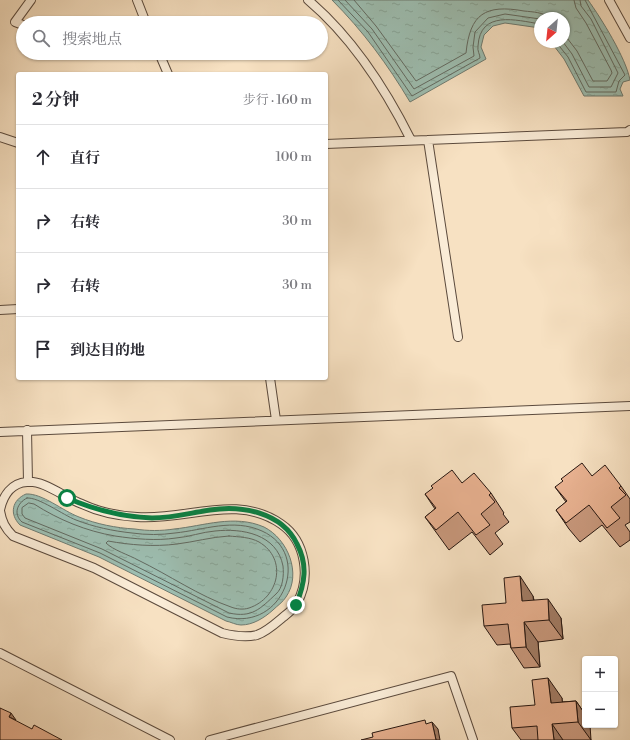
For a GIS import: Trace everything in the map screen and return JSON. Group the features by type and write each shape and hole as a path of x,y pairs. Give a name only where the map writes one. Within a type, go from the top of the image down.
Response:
{"lane":[{"path":"19,16 31,0"},
{"path":"137,0 143,16"},
{"path":"308,0 325,16"},
{"path":"608,0 630,38"},
{"path":"328,19 369,68 391,103 411,140"},
{"path":"162,60 167,72"},
{"path":"328,144 627,132 630,130"},
{"path":"0,137 16,142"},
{"path":"428,140 458,338"},
{"path":"0,310 16,309"},
{"path":"270,380 276,420"},
{"path":"0,432 630,406"},
{"path":"27,430 28,482"},
{"path":"28,482 43,484 84,505 119,515 136,517 167,517 230,508 249,510 269,516 287,530 295,539 302,554 305,571 303,589 296,605 274,626 258,634 240,637 222,633 94,568 13,536 6,529 0,511 2,501 7,492 14,486 28,482"},
{"path":"0,653 170,740"},
{"path":"210,740 451,676 473,740"}],"water":[{"path":"332,0 588,0 606,27 624,61 630,80 623,82 620,89 623,96 584,96 564,59 556,48 570,48 570,12 534,12 534,27 505,23 493,26 484,35 481,47 486,59 410,102 393,75 354,24"},
{"path":"26,494 39,496 73,514 99,524 121,528 164,530 230,521 253,523 264,527 272,533 286,548 292,568 293,578 291,588 282,602 270,613 250,624 237,625 226,621 99,557 20,525 13,512 15,504"}],"building":[{"path":"582,463 592,476 605,465 621,486 619,488 626,495 611,507 620,518 607,528 589,505 566,523 556,510 567,501 555,487 563,481 561,479"},
{"path":"452,470 462,483 474,473 491,493 489,495 495,502 481,514 490,525 476,535 458,512 436,530 425,517 436,508 425,494 433,488 431,486"},
{"path":"520,576 522,601 548,599 549,620 524,622 526,647 511,648 508,624 484,626 482,605 506,603 504,578"},
{"path":"548,678 551,703 576,701 578,722 552,724 554,740 538,740 537,726 512,728 510,707 535,705 532,680"},
{"path":"0,708 11,713 9,717 32,729 34,725 62,740 0,740"},
{"path":"425,720 426,724 432,722 436,740 361,740 373,737 372,733"}],"route":[{"path":"67,498 101,511 136,517 173,517 230,508 249,510 269,516 283,526 295,539 302,554 305,571 303,589 296,605"}]}
